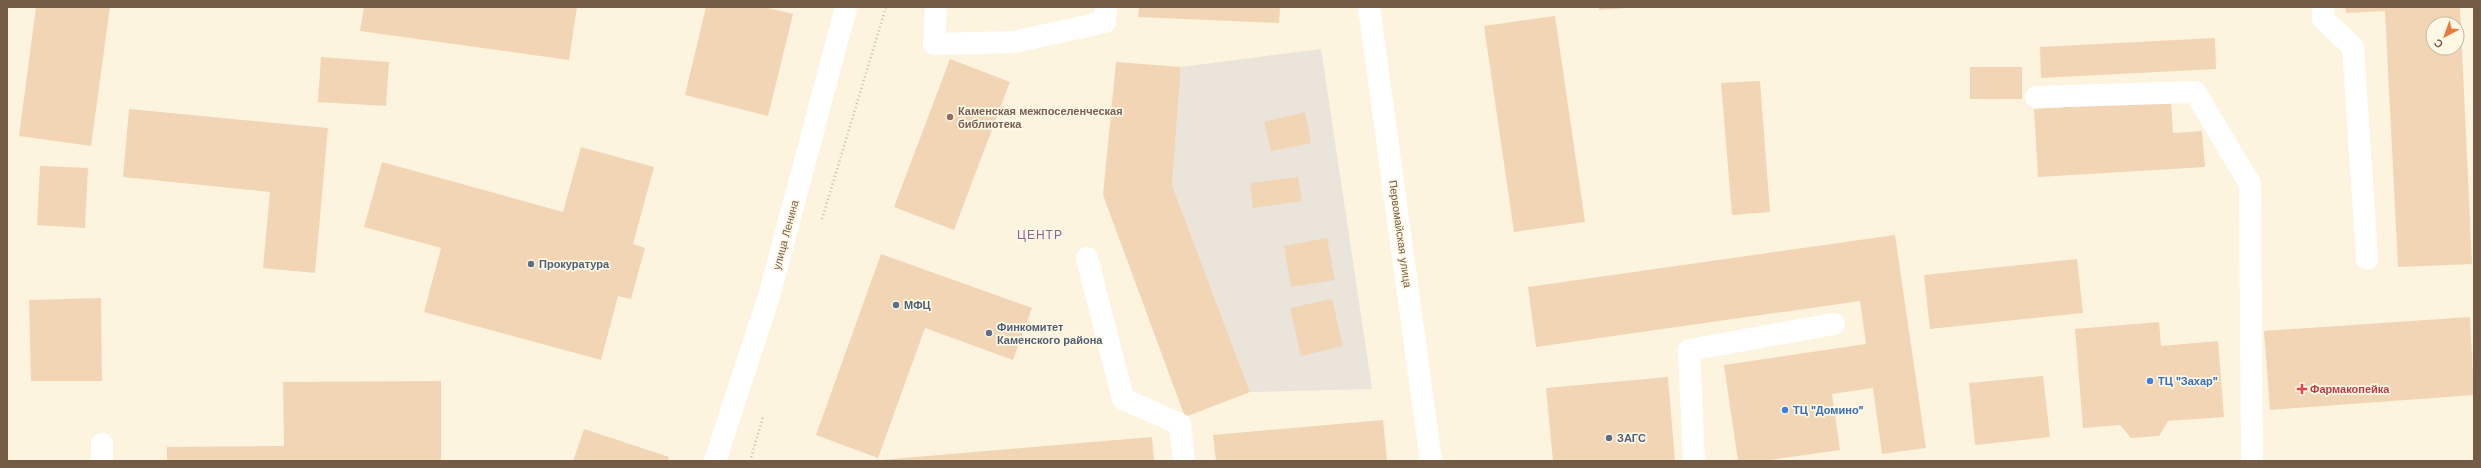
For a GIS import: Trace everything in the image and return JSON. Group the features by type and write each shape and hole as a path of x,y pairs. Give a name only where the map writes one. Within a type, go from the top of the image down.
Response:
{"street":[{"name":"улица Ленина","path":"715,461 770,293 846,7"},
{"path":"936,7 934,44 1014,42 1105,22 1106,7"},
{"name":"Первомайская улица","path":"1369,7 1431,461"},
{"path":"2323,7 2323,19 2353,47 2367,259"},
{"path":"2036,97 2195,92 2250,184 2252,461"},
{"path":"1087,258 1123,399 1180,424 1184,461"},
{"path":"1694,461 1689,350 1834,324"}],"shaded area":[{"path":"1321,49 1372,389 1250,392 1172,185 1181,67"}],"building":[{"path":"36,7 110,7 91,146 19,136"},
{"path":"364,7 577,7 569,60 360,31"},
{"path":"706,7 764,7 793,14 768,116 685,95"},
{"path":"1139,7 1280,7 1279,23 1138,17"},
{"path":"1599,7 1628,7 1628,8 1599,10"},
{"path":"2345,7 2460,7 2460,16 2425,16 2425,56 2462,56 2472,264 2398,267 2385,11 2346,13"},
{"path":"1555,16 1585,222 1514,232 1484,26"},
{"path":"2215,38 2216,69 2041,78 2040,47"},
{"path":"321,57 389,62 386,106 318,102"},
{"path":"950,59 1010,82 954,230 894,207"},
{"path":"1116,62 1181,67 1172,185 1250,392 1185,417 1103,195"},
{"path":"1970,67 2022,67 2022,99 1970,99"},
{"path":"1760,81 1770,212 1732,215 1721,83"},
{"path":"2171,101 2173,133 2202,131 2205,167 2038,177 2034,109"},
{"path":"129,109 328,128 315,273 263,268 270,192 123,177"},
{"path":"1305,112 1311,143 1271,151 1264,122"},
{"path":"581,147 654,167 633,244 645,248 631,299 618,296 601,360 424,312 441,248 364,227 382,162 563,212"},
{"path":"40,166 88,168 85,228 37,225"},
{"path":"1298,177 1302,201 1253,208 1250,183"},
{"path":"1895,235 1926,448 1882,454 1873,388 1832,394 1840,450 1763,461 1738,461 1724,365 1866,344 1860,301 1536,347 1528,287"},
{"path":"1327,238 1335,280 1291,287 1284,246"},
{"path":"881,254 1032,308 1013,360 925,328 878,458 816,435"},
{"path":"2077,259 2083,313 1930,329 1924,275"},
{"path":"101,298 102,381 31,381 29,300"},
{"path":"1332,299 1343,346 1301,356 1290,308"},
{"path":"2470,317 2474,395 2270,410 2264,331"},
{"name":"ТЦ \"Захар\"","path":"2159,322 2161,346 2218,341 2224,417 2168,421 2159,436 2131,438 2120,425 2083,428 2075,329"},
{"path":"2043,376 2050,437 1975,445 1969,383"},
{"path":"1668,377 1675,460 1553,461 1546,388"},
{"path":"441,381 441,461 167,461 167,447 284,446 283,382"},
{"path":"1383,420 1387,461 1216,461 1213,435"},
{"path":"584,429 669,457 668,461 573,461"},
{"path":"1152,437 1154,461 881,461 881,460"}],"place":[{"name":"Каменская межпоселенческая библиотека","path":"950,117"},
{"name":"Прокуратура","path":"531,264"},
{"name":"МФЦ","path":"896,305"},
{"name":"Финкомитет Каменского района","path":"989,333"},
{"name":"ТЦ \"Захар\"","path":"2150,381"},
{"name":"Фармакопейка","path":"2302,389"},
{"name":"ТЦ \"Домино\"","path":"1785,410"},
{"name":"ЗАГС","path":"1609,438"}],"district":[{"name":"ЦЕНТР","path":"1040,235"}]}
